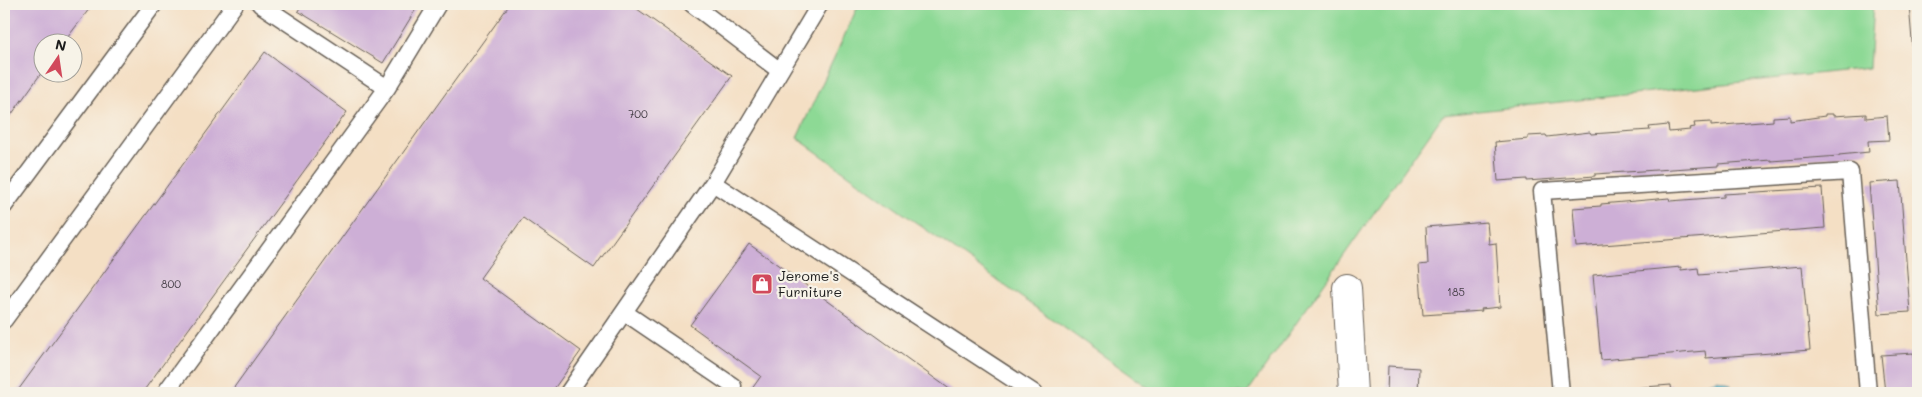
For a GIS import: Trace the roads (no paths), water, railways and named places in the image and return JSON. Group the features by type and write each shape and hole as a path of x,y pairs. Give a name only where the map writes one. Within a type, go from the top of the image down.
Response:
{"street":[{"path":"1347,288 1353,393"}],"lane":[{"path":"4,206 154,4"},
{"path":"4,320 235,4"},
{"path":"260,4 387,88"},
{"path":"165,393 387,88 438,4"},
{"path":"692,4 780,71"},
{"path":"568,393 713,183 820,4"},
{"path":"1561,393 1542,191 1850,172 1868,393"},
{"path":"713,183 1034,393"},
{"path":"624,312 733,386"}],"water":[{"path":"1718,379 1730,383 1735,393 1687,393 1704,383"}],"place":[{"name":"Jerome's Furniture","path":"762,284"}]}
